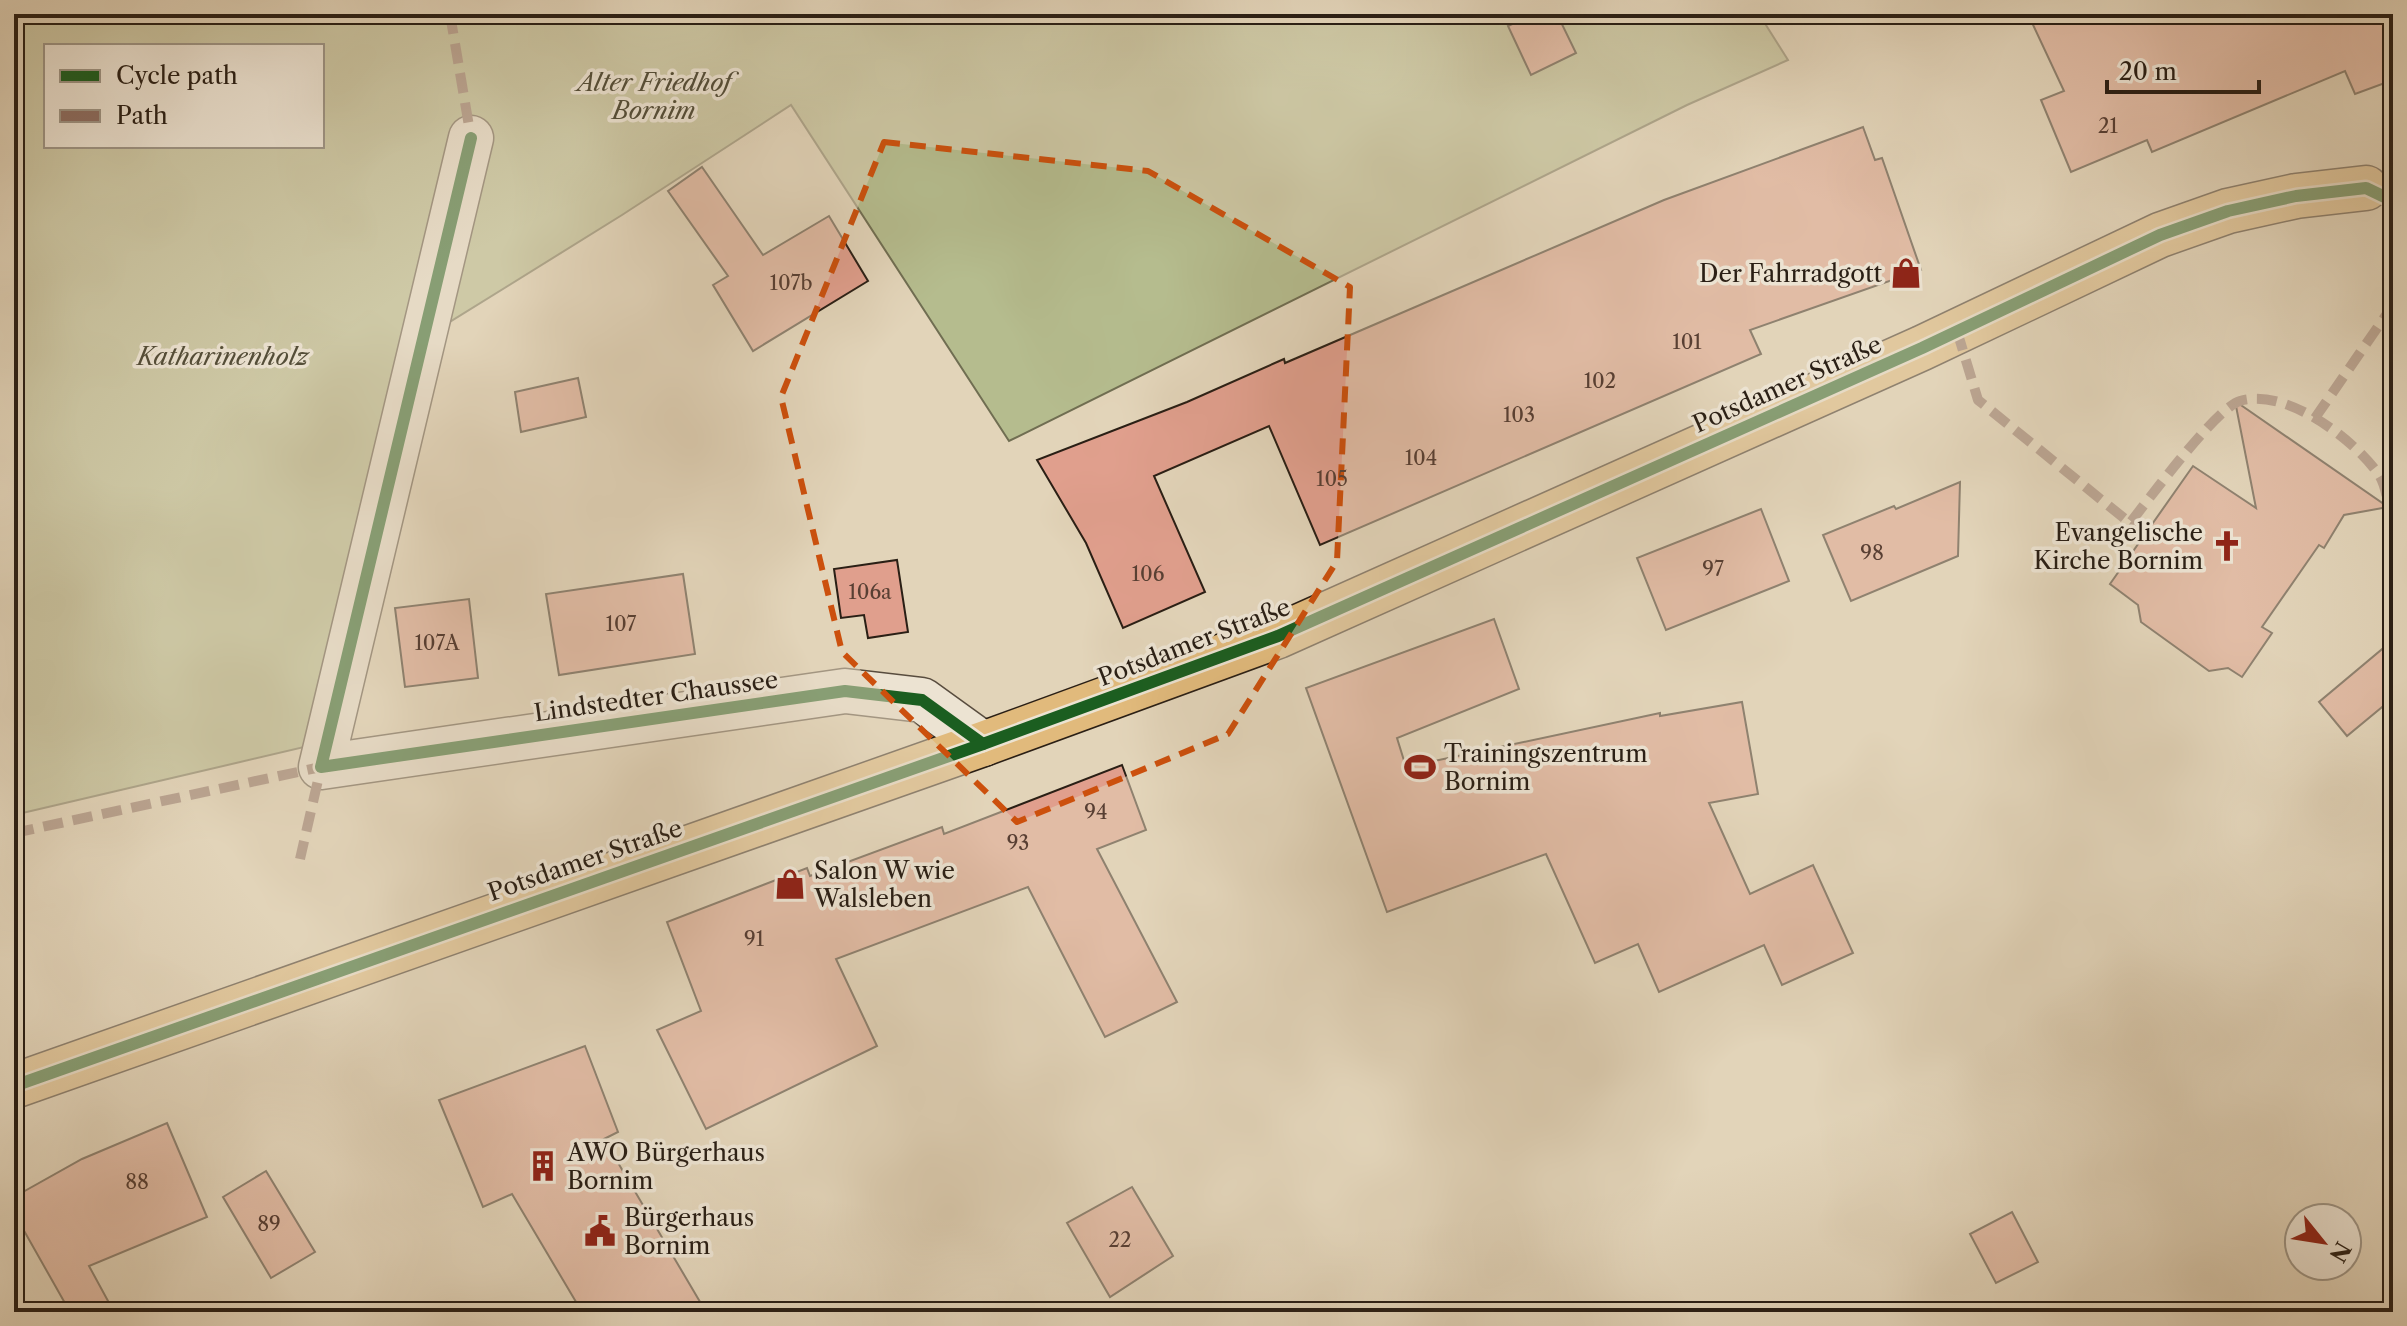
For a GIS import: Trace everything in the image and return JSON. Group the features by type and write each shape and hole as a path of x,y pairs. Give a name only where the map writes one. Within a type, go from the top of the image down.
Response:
{"main road":[{"name":"Potsdamer Straße","path":"14,1086 983,744 1278,636 1922,348 2160,235 2241,208 2296,196 2384,186"}],"street":[{"name":"Lindstedter Chaussee","path":"471,138 321,767 845,691 922,700 983,744"}],"highlighted area":[{"path":"884,142 1148,171 1350,287 1337,561 1228,734 1017,822 842,652 781,397"}],"green space":[{"path":"14,14 1759,14 1788,60 1687,105 1009,441 791,105 445,325 347,737 14,815"}],"building":[{"path":"1534,14 1557,14 1576,53 1531,75 1508,26"},
{"path":"2028,14 2393,14 2393,80 2355,94 2345,71 2152,152 2147,140 2071,172 2041,100 2064,91"},
{"path":"1863,127 1875,160 1882,158 1921,270 1750,330 1761,354 1320,545 1269,426 1154,476 1205,592 1123,628 1086,543 1037,460 1187,402 1284,359 1285,363 1664,200"},
{"path":"702,167 763,255 829,216 868,281 753,351 713,285 728,276 668,191"},
{"path":"578,378 586,417 521,432 515,392"},
{"name":"Evangelische Kirche Bornim","path":"2235,401 2388,507 2344,515 2324,548 2319,545 2262,627 2272,633 2242,677 2228,668 2209,671 2141,622 2138,605 2110,584 2193,466 2256,508"},
{"path":"1960,482 1958,556 1851,601 1823,535"},
{"path":"1761,509 1789,581 1666,630 1637,558"},
{"path":"897,560 908,632 868,638 864,615 841,618 834,569"},
{"path":"683,574 695,654 559,675 546,594"},
{"path":"469,599 478,678 405,687 395,608"},
{"path":"1494,619 1519,689 1397,738 1406,767 1660,713 1660,716 1742,702 1758,794 1709,803 1750,894 1813,865 1853,953 1782,985 1764,945 1659,992 1638,944 1595,963 1546,854 1387,912 1306,688"},
{"path":"2393,640 2393,698 2347,736 2319,702"},
{"path":"1122,765 1146,830 1097,849 1177,1002 1105,1037 1028,887 836,959 877,1046 706,1129 657,1030 701,1011 667,922 807,868 810,876 942,827 944,834"},
{"name":"AWO Bürgerhaus Bornim","path":"585,1046 618,1132 604,1139 706,1312 582,1312 512,1194 483,1207 439,1100"},
{"path":"167,1123 207,1217 89,1266 114,1312 70,1312 14,1213 14,1197 82,1159"},
{"path":"266,1171 315,1252 271,1278 223,1197"},
{"path":"1132,1187 1173,1256 1110,1297 1067,1223"},
{"path":"2012,1212 2038,1262 1996,1283 1970,1234"}],"marked path":[{"path":"450,14 471,138"},
{"path":"2315,418 2393,305"},
{"path":"1957,331 1978,400 2130,523 2215,420 2240,401 2258,399 2298,409 2354,447 2382,480 2392,522"},
{"path":"2130,523 2145,535"},
{"path":"14,833 321,767 300,859"}],"cycle path":[{"path":"471,138 321,767 845,691 922,700 983,744"},
{"path":"14,1086 983,744 1278,636 1922,348 2160,235 2228,211 2296,196 2366,188 2393,201"}],"place":[{"name":"Der Fahrradgott","path":"1906,273"},
{"name":"Evangelische Kirche Bornim","path":"2227,546"},
{"name":"Trainingszentrum Bornim","path":"1420,767"},
{"name":"Salon W wie Walsleben","path":"790,884"},
{"name":"AWO Bürgerhaus Bornim","path":"543,1166"},
{"name":"Bürgerhaus Bornim","path":"600,1231"}],"park label":[{"name":"Alter Friedhof Bornim","path":"654,96"},
{"name":"Katharinenholz","path":"223,356"}]}
